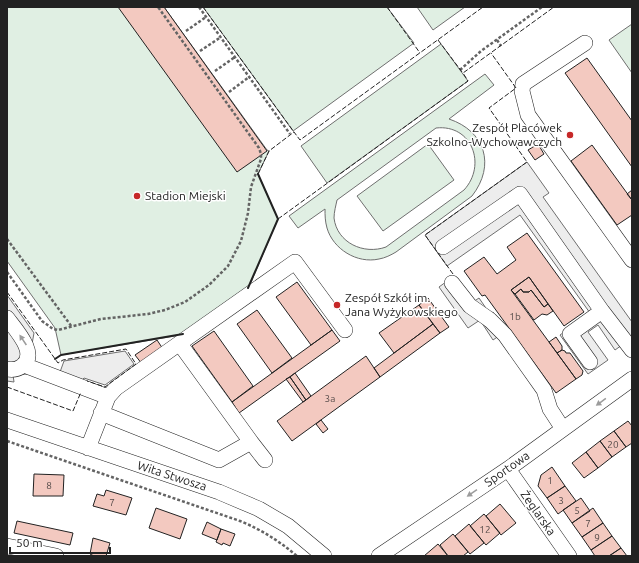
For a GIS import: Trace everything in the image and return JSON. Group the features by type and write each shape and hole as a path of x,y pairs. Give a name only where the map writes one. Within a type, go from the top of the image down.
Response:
{"street":[{"path":"585,43 523,84 522,91 528,114 632,260"},
{"path":"443,248 520,194 602,311 632,350"},
{"path":"88,448 108,397 116,388 296,262 345,330"},
{"path":"452,283 470,306 493,322 505,335 544,390 550,409 563,429"},
{"path":"590,362 570,334 602,311"},
{"path":"7,318 28,349 27,361 24,365 15,370 7,370"},
{"path":"180,344 265,460"},
{"path":"24,365 108,397"},
{"name":"Sportowa","path":"379,556 508,469 632,378"},
{"path":"101,413 219,460 251,442"},
{"name":"Wita Stwosza","path":"7,420 219,492 259,509 288,526 324,556"},
{"name":"Żeglarska","path":"508,469 569,556"},
{"path":"7,546 56,556"}],"path":[{"path":"7,272 46,325 58,330 102,319 159,311 185,302 209,285 228,266 241,241 248,214 251,187 261,159 261,154 259,148 158,7"},
{"path":"199,7 290,134"},
{"path":"460,70 481,51 542,7"},
{"path":"186,31 206,17"},
{"path":"200,51 221,37"},
{"path":"497,40 501,46"},
{"path":"215,71 235,57"},
{"path":"229,92 249,77"},
{"path":"7,239 72,327"},
{"path":"7,441 240,521 263,532 297,556"}],"green space":[{"name":"Stadion Miejski","path":"7,7 164,7 269,151 258,174 278,219 249,287 181,335 61,355 55,328 7,261"},
{"path":"203,7 387,7 414,43 293,131"},
{"path":"417,7 465,7 433,30"},
{"path":"632,24 632,73 609,40"},
{"path":"441,44 468,81 327,183 301,146"},
{"path":"485,74 494,85 449,119 461,124 471,132 478,140 483,150 485,161 484,173 472,196 396,252 383,258 371,260 354,257 340,248 330,236 326,223 325,209 298,228 289,216","holes":["436,128 448,128 459,132 467,139 475,158 471,180 464,190 386,247 378,249 361,248 346,240 336,227 334,218 337,200"]},
{"path":"428,144 454,180 383,231 357,196"}],"shaded area":[{"path":"527,162 549,193 543,197 632,322 632,338 615,350 598,325 588,332 608,360 588,374 560,335 590,313 520,215 447,266 425,235"},
{"path":"454,276 473,302 479,298 490,314 493,312 506,331 493,340 480,320 468,328 439,287"},
{"path":"7,295 34,333 32,344 33,354 35,357 27,374 13,375 14,382 7,381"},
{"path":"125,351 134,364 105,385 84,378 82,380 60,372 64,361"}],"building":[{"path":"118,7 164,7 267,151 237,172"},
{"path":"587,58 632,121 632,167 565,73"},
{"path":"538,144 544,154 535,160 528,150"},
{"path":"592,145 632,200 632,215 617,225 571,161"},
{"path":"632,190 632,200 627,194"},
{"path":"527,233 584,312 564,326 529,277 511,290 576,379 556,393 485,295 482,296 464,271 484,257 497,274 516,260 507,247"},
{"path":"529,277 548,304 544,307 531,290 529,292 523,292 521,289 515,294 511,290"},
{"path":"297,282 332,330 311,345 276,297"},
{"path":"521,289 523,292 529,292 531,290 544,307 548,304 553,311 547,315 542,314 534,320 515,294"},
{"path":"428,298 449,327 440,333 419,305"},
{"path":"419,305 433,324 394,353 379,333"},
{"path":"257,310 292,358 272,373 237,324"},
{"path":"433,324 440,333 380,377 374,368"},
{"path":"332,330 340,341 239,413 232,402"},
{"path":"214,331 253,386 232,402 192,346"},
{"path":"556,337 562,346 562,350 557,353 549,342"},
{"path":"157,340 163,349 142,364 135,355"},
{"path":"562,350 566,353 570,353 583,371 582,375 576,379 557,353"},
{"path":"366,356 380,377 292,441 277,421"},
{"path":"295,373 311,396 306,400 290,377"},
{"path":"290,377 306,400 303,402 286,379"},
{"path":"321,420 328,429 323,433 316,424"},
{"path":"628,421 632,426 632,443 626,447 614,431"},
{"path":"614,431 626,447 612,457 600,441"},
{"path":"600,441 612,457 598,468 586,452"},
{"path":"586,452 598,468 584,478 572,463"},
{"path":"552,467 565,486 547,498 538,486 541,475"},
{"path":"34,474 64,475 63,496 33,496"},
{"path":"565,486 576,501 558,514 547,498"},
{"path":"106,490 132,498 126,515 93,506 97,494 104,496"},
{"path":"581,498 590,511 572,523 563,510"},
{"path":"500,504 516,523 501,535 486,516"},
{"path":"156,508 187,519 180,539 149,528"},
{"path":"593,508 603,523 582,537 572,523"},
{"path":"484,514 500,533 486,545 470,526"},
{"path":"17,521 73,533 70,545 14,533"},
{"path":"207,522 221,529 217,540 202,534"},
{"path":"603,523 612,536 591,550 582,537"},
{"path":"469,524 484,543 470,554 455,536"},
{"path":"221,529 235,534 230,546 223,543 222,545 216,542"},
{"path":"453,534 468,552 463,556 448,556 440,545"},
{"path":"612,536 621,548 609,556 595,556 591,550"},
{"path":"93,538 110,543 106,556 94,556 90,554"},
{"path":"438,544 448,556 424,556"},
{"path":"621,548 627,556 609,556"}],"fence":[{"path":"203,7 294,132"},
{"path":"387,7 420,53"},
{"path":"258,174 269,151 294,132 300,140 483,7"},
{"path":"278,219 468,81 463,73 554,7"},
{"path":"438,40 462,72"},
{"path":"453,274 425,235 527,162 489,108 516,88 491,53"},
{"path":"7,292 58,363 63,360 126,349 136,364 105,387 87,381"},
{"path":"7,387 73,411 81,392"}],"wall":[{"path":"248,288 278,219 258,174"},
{"path":"55,359 61,355 183,334"}],"place":[{"name":"Zespół Placówek Szkolno-Wychowawczych","path":"570,135"},
{"name":"Stadion Miejski","path":"137,196"},
{"name":"Zespół Szkół im. Jana Wyżykowskiego","path":"337,305"}]}
